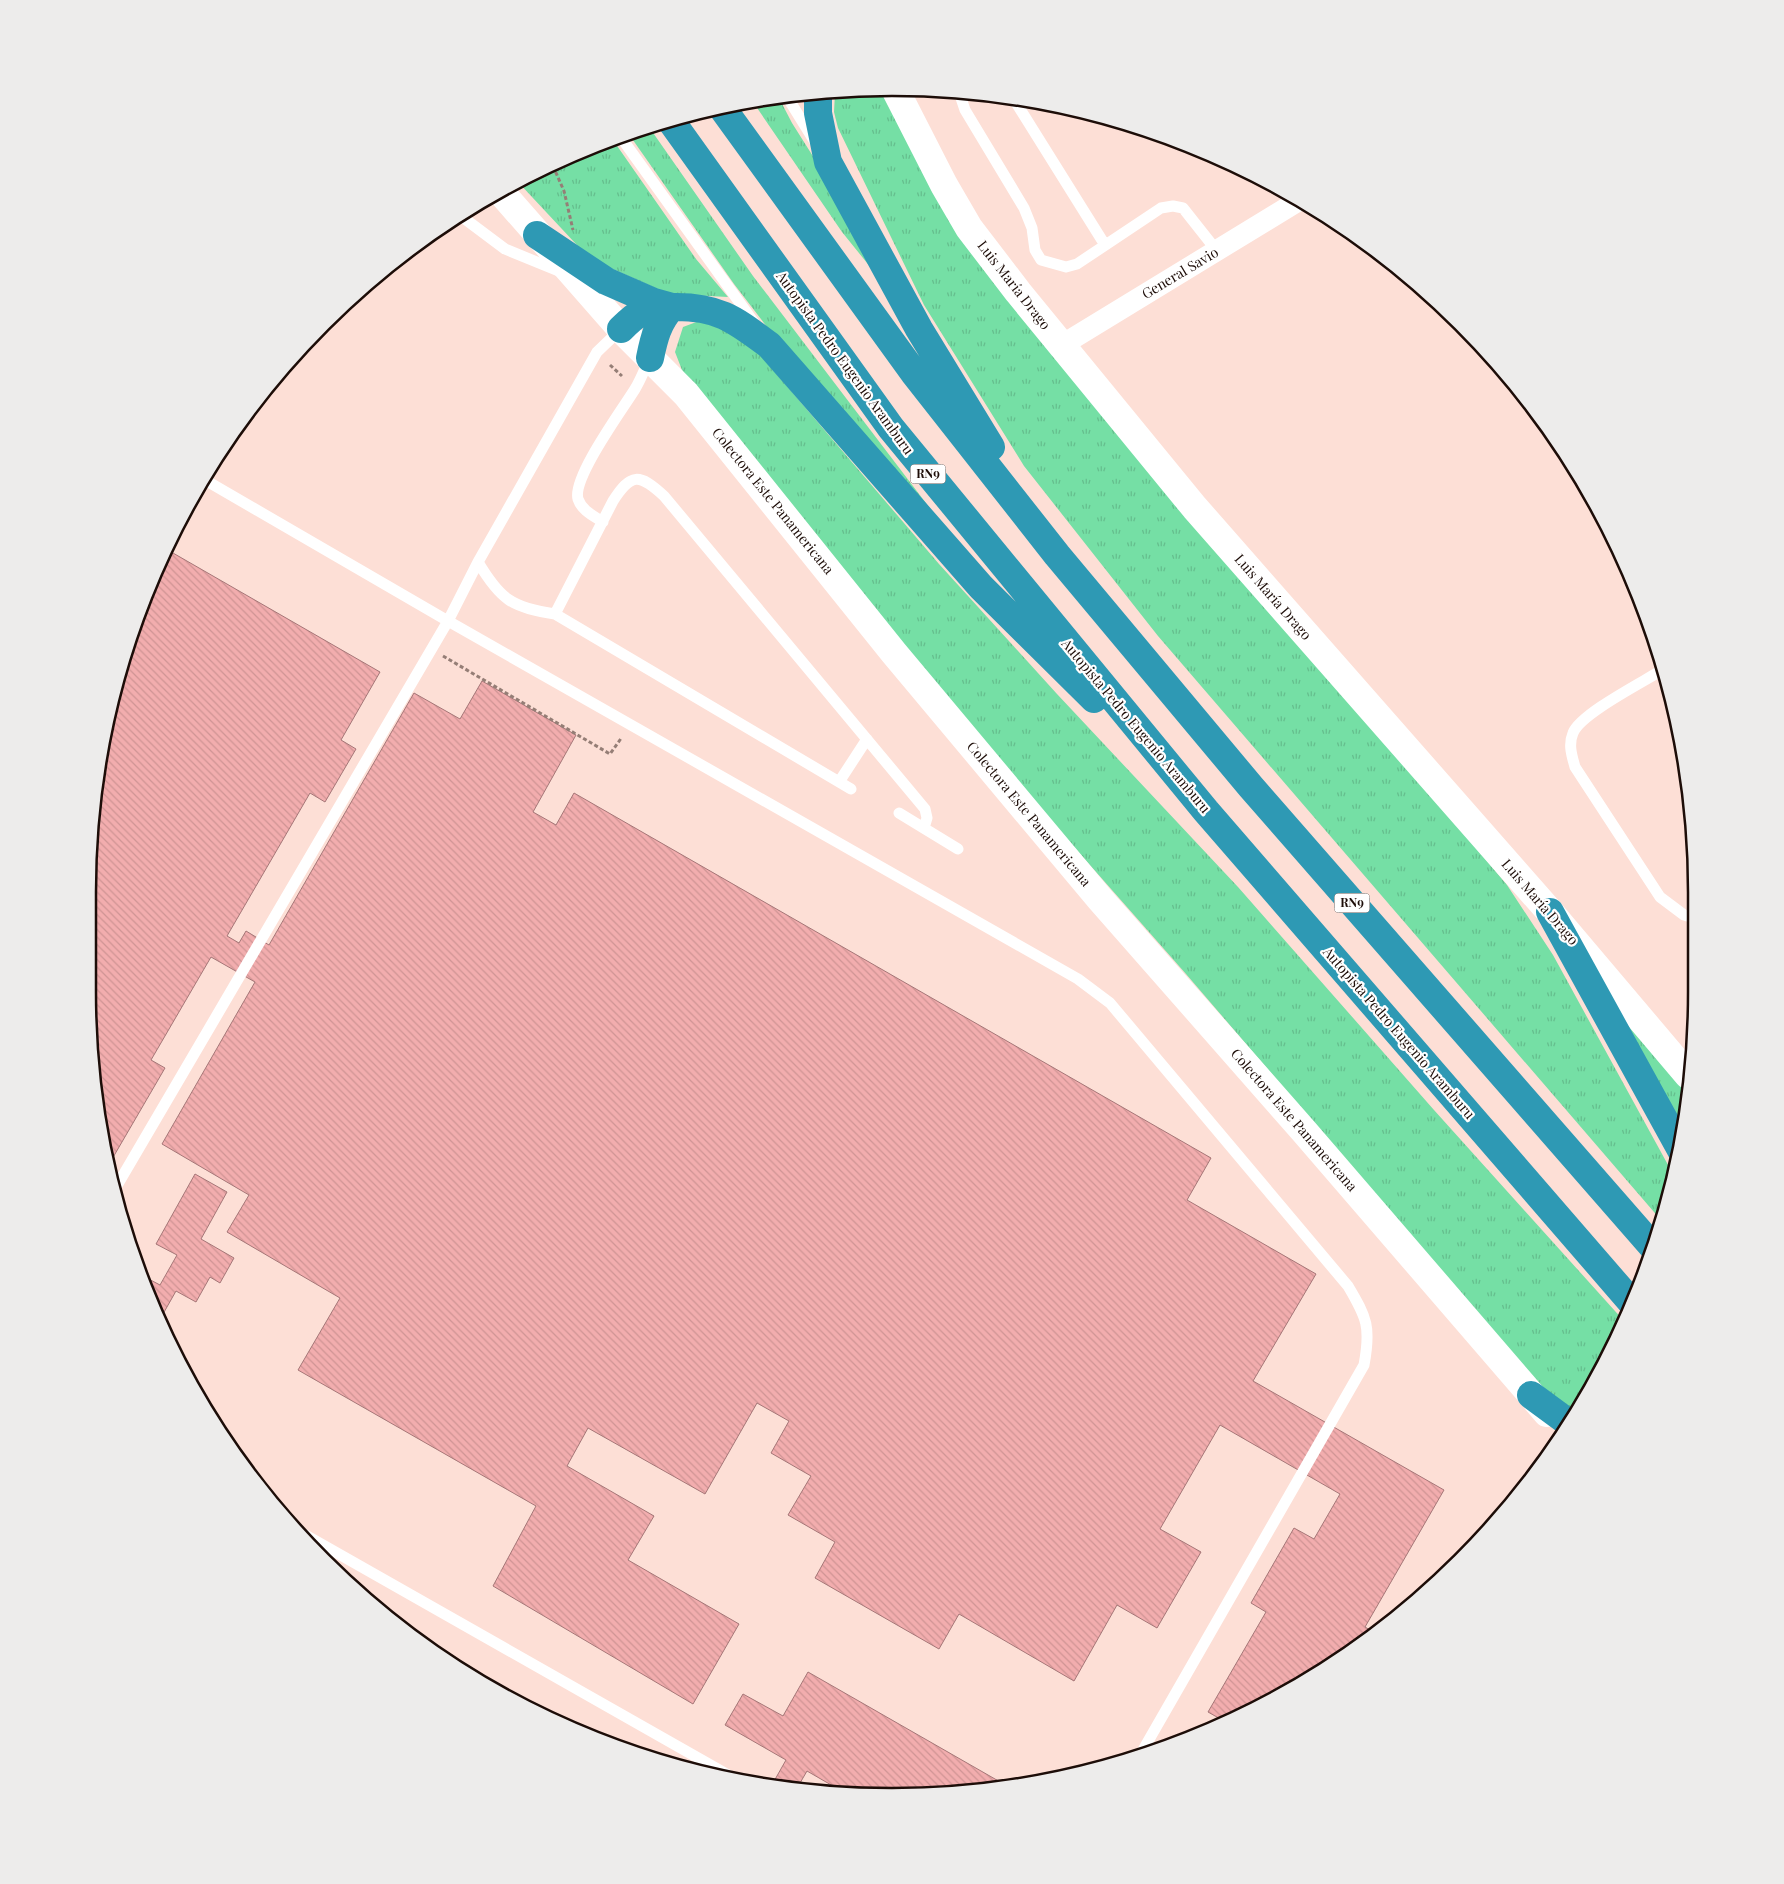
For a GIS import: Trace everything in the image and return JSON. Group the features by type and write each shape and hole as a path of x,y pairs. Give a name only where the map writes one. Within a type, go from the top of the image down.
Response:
{"highway":[{"path":"818,100 818,114 828,162 919,329 1058,555"},
{"name":"RN9","path":"727,114 914,373 1058,555 1251,787 1648,1241"},
{"name":"Autopista Pedro Eugenio Aramburu","path":"675,126 891,428 1206,811 1627,1297"},
{"path":"537,235 606,281 654,302 672,307"},
{"path":"650,358 655,336 662,318 672,307"},
{"path":"621,329 641,313 654,308 709,309 734,320 769,345 981,587 1206,811"},
{"path":"1550,912 1674,1137"},
{"path":"1531,1395 1563,1419"}],"street":[{"name":"Luis María Drago","path":"899,96 944,185 969,228 1018,292 1195,508 1684,1067"},
{"name":"Colectora Este Panamericana","path":"505,197 574,278 621,329 686,394 894,653 1100,899 1303,1130 1558,1427"},
{"name":"General Savio","path":"1062,345 1293,205"}],"lane":[{"path":"961,100 964,110 1024,208 1032,228 1035,250 1041,260 1066,267 1077,264 1161,208 1173,206 1183,208 1216,251"},
{"path":"791,103 828,162"},
{"path":"1019,107 1105,245"},
{"path":"625,142 769,345"},
{"path":"466,220 505,249 574,278"},
{"path":"119,1181 448,621 478,562 597,352 621,329"},
{"path":"603,522 580,505 578,486 589,462 637,386 650,358"},
{"path":"555,614 613,501 630,480 641,479 653,486 664,496 925,809 927,818 924,828"},
{"path":"210,483 448,621 1078,979 1110,1003 1348,1286 1367,1323 1368,1343 1364,1365 1145,1747"},
{"path":"478,562 493,586 507,599 522,607 555,614 851,789"},
{"path":"1657,673 1584,718 1573,732 1570,749 1576,768 1660,897 1684,916 1688,917"},
{"path":"839,782 867,739"},
{"path":"899,814 958,849"},
{"path":"316,1541 714,1767"}],"path":[{"path":"555,171 564,191 576,238"},
{"path":"610,365 622,376"},
{"path":"442,656 610,754 631,725"}],"green space":[{"path":"889,96 948,216 1507,885 1553,955 1668,1165 1656,1214 1158,636 1024,466 924,305 838,128 834,112 835,99"},
{"path":"782,104 845,207 888,289 842,232 757,108"},
{"path":"653,133 753,276 948,532 784,349 734,284 632,139"},
{"path":"617,145 696,259 728,297 669,294 590,259 523,187 587,157"},
{"path":"699,321 745,337 939,564 1057,694 1238,887 1434,1110 1619,1315 1606,1344 1568,1411 1524,1368 1186,974 939,694 693,388 682,370 675,352 683,327"},
{"path":"1601,994 1682,1085 1675,1131"}],"building":[{"path":"172,553 380,672 341,740 356,749 325,802 310,793 227,936 239,943 246,931 269,945 414,693 460,719 482,681 576,735 533,812 556,825 574,793 1211,1158 1187,1200 1316,1274 1253,1381 1444,1490 1365,1627 1368,1629 1334,1654 1290,1681 1218,1718 1208,1712 1266,1612 1251,1603 1294,1528 1314,1539 1340,1494 1220,1425 1160,1529 1201,1552 1157,1628 1117,1605 1074,1681 959,1614 939,1649 815,1578 835,1542 788,1515 811,1476 771,1453 789,1421 757,1403 705,1494 588,1428 567,1466 654,1516 628,1560 739,1624 693,1704 493,1586 536,1506 298,1370 340,1298 227,1232 249,1195 162,1144 255,982 211,957 151,1060 165,1068 114,1156 103,1096 96,992 96,892 103,788 123,686 138,636"},
{"path":"195,1174 227,1192 201,1239 234,1258 220,1283 210,1277 196,1302 176,1291 164,1312 150,1280 160,1285 177,1255 156,1244"},
{"path":"808,1672 998,1781 944,1786 892,1788 831,1785 807,1771 801,1782 775,1779 786,1760 725,1725 743,1694 783,1716"}]}
